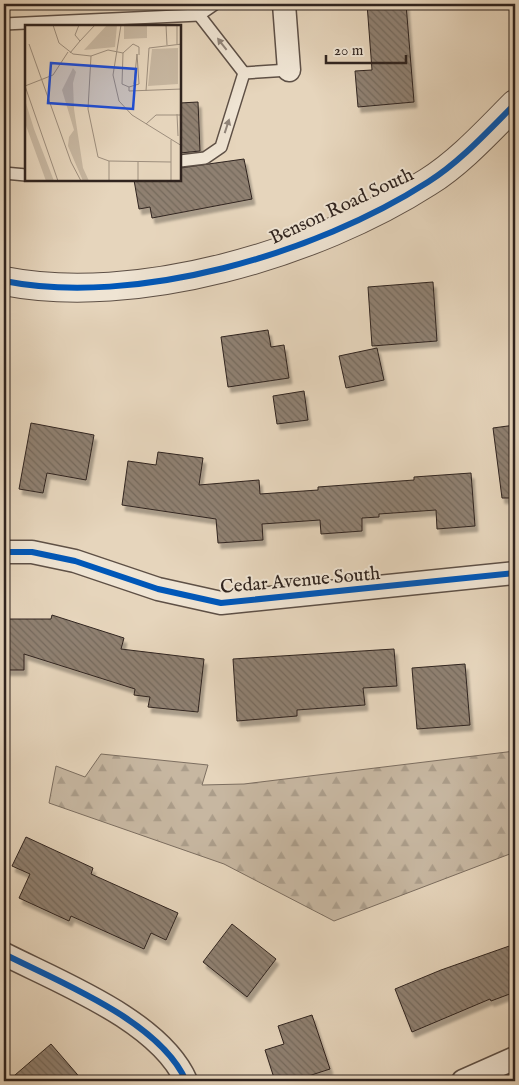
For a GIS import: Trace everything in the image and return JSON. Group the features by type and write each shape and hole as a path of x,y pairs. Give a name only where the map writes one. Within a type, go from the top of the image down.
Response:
{"street":[{"path":"284,4 289,70"},
{"name":"Benson Road South","path":"4,281 27,286 101,287 175,279 277,253 372,212 428,182 472,146 515,104"},
{"name":"Cedar Avenue South","path":"4,552 32,552 75,561 158,589 221,603 515,574"},
{"path":"4,954 118,1013 158,1044 183,1074 186,1081"},
{"path":"463,1081 515,1058"}],"lane":[{"path":"4,24 199,15 215,4"},
{"path":"199,15 244,73"},
{"path":"244,73 289,70"},
{"path":"181,161 205,158 220,147 244,73"},
{"path":"4,173 25,175"}],"green space":[{"path":"515,751 515,852 334,921 224,864 49,803 56,766 85,777 101,754 208,765 202,785 244,784"}],"building":[{"path":"367,4 406,4 414,102 358,107 355,71 372,70"},
{"path":"198,102 200,151 181,153 181,103"},
{"path":"244,159 252,199 152,218 150,207 139,209 134,181 181,181 181,168"},
{"path":"433,282 437,341 372,346 368,287"},
{"path":"268,330 271,347 284,345 289,378 228,387 221,337"},
{"path":"377,348 384,380 346,388 339,356"},
{"path":"304,391 308,420 277,424 273,396"},
{"path":"31,423 94,435 86,480 47,473 43,493 19,489"},
{"path":"515,425 515,498 502,498 493,428"},
{"path":"158,452 203,458 199,485 259,480 260,494 318,490 318,487 414,480 414,477 471,473 475,526 437,529 436,510 379,514 379,517 362,518 362,531 321,534 320,520 262,524 263,540 218,543 216,519 122,505 128,461 156,465"},
{"path":"52,615 124,638 121,649 204,659 198,712 148,707 150,697 134,695 135,689 24,654 24,670 4,670 4,619 51,619"},
{"path":"394,649 397,686 363,688 365,705 297,710 297,716 237,721 233,659"},
{"path":"465,664 470,725 417,729 412,668"},
{"path":"26,837 93,868 91,874 178,913 166,940 151,933 144,949 71,916 69,921 19,898 30,874 12,866"},
{"path":"232,924 276,959 247,997 203,962"},
{"path":"515,944 515,992 491,1001 490,999 412,1032 395,989 441,970"},
{"path":"312,1015 330,1069 293,1081 275,1081 265,1050 284,1044 278,1026"},
{"path":"51,1044 83,1081 8,1081"}],"cycle path":[{"path":"4,281 55,287 110,287 166,280 223,268 279,252 333,232 383,208 428,182 462,156 515,104"},
{"path":"4,552 32,552 75,561 158,589 221,603 515,573"},
{"path":"4,954 79,991 131,1022 154,1040 173,1059 186,1081"}]}
